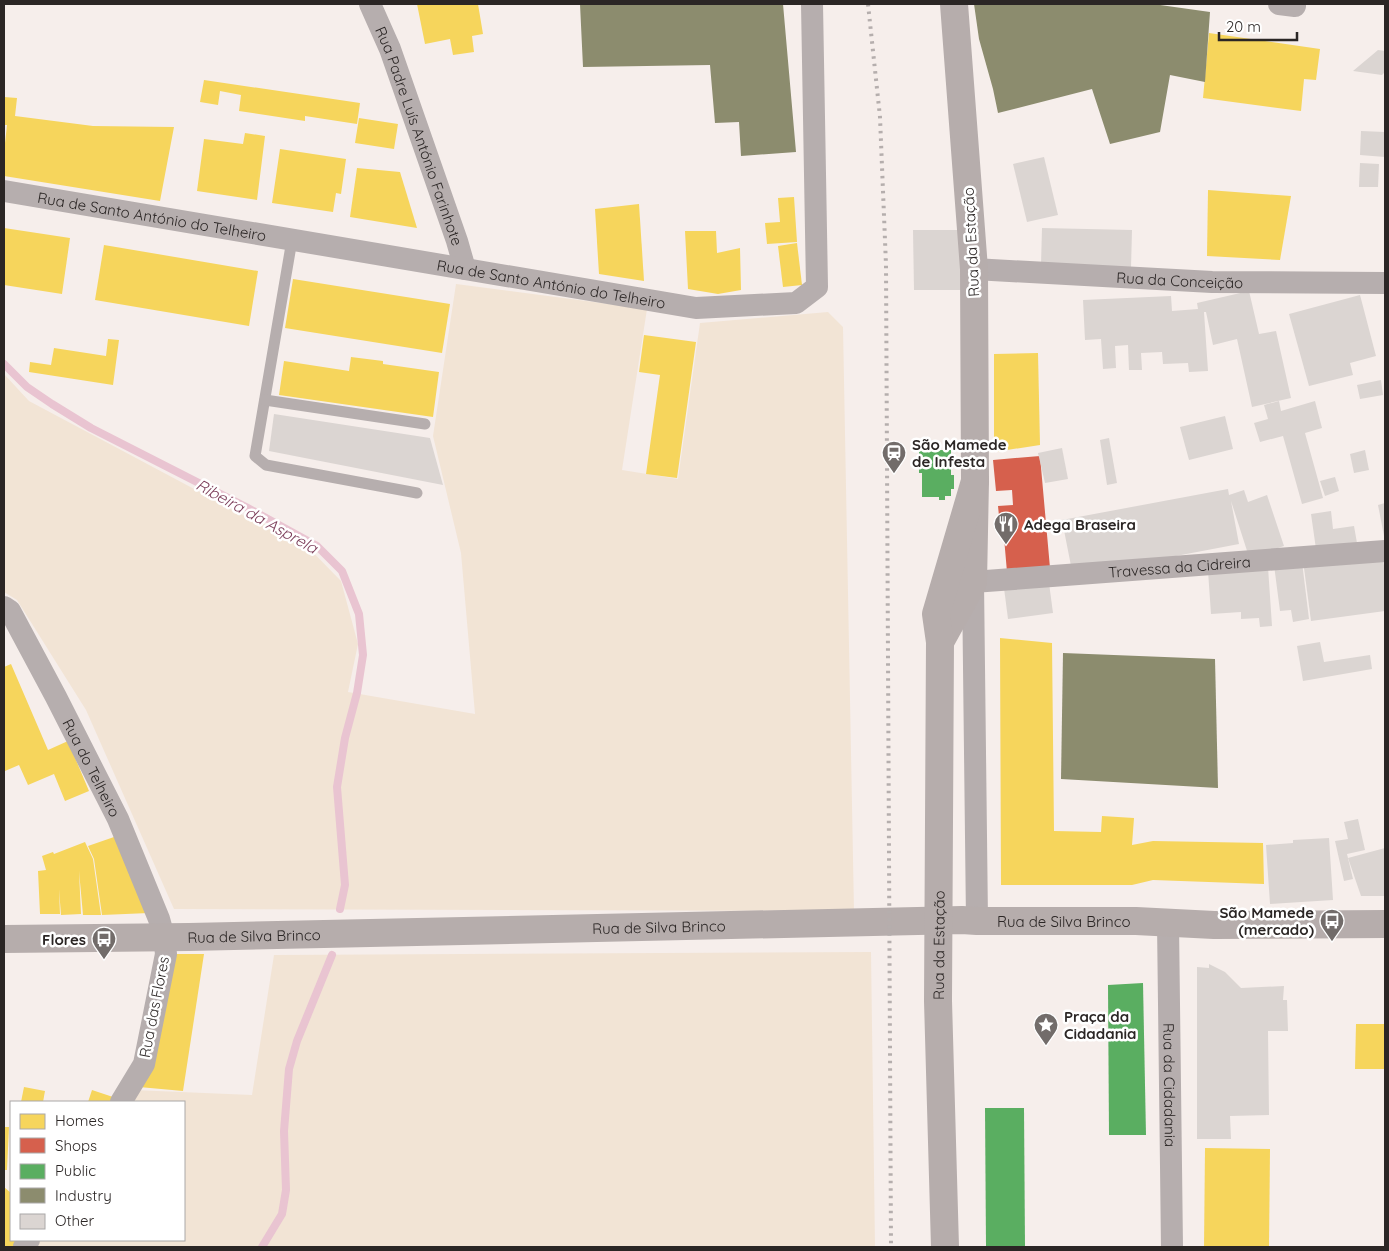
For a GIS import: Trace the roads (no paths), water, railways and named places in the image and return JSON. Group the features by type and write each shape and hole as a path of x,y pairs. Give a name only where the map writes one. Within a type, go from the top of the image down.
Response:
{"street":[{"name":"Rua Padre Luís António Farinhote","path":"370,4 390,49 465,269"},
{"name":"Rua de Santo António do Telheiro","path":"4,191 696,308 796,303 817,287 812,4"},
{"name":"Rua da Estação","path":"954,4 974,269 975,481 969,921"},
{"name":"Rua da Conceição","path":"974,269 1212,282 1385,283"},
{"name":"Rua da Estação","path":"945,1247 938,1001 940,642 936,614 975,481"},
{"name":"Travessa da Cidreira","path":"973,582 1385,552"},
{"name":"Rua da Estação","path":"940,642 973,582"},
{"name":"Rua do Telheiro","path":"4,607 10,611 118,818 159,919 176,937"},
{"name":"Rua de Silva Brinco","path":"4,939 969,921 1136,921 1214,925 1385,924"},
{"name":"Rua da Cidadania","path":"1168,923 1172,1247"},
{"name":"Rua das Flores","path":"122,1101 144,1064 166,954 176,937"}],"lane":[{"path":"292,240 255,456 266,465 418,493"},
{"path":"265,400 425,424"}],"waterway":[{"name":"Ribeira da Asprela","path":"4,364 27,387 91,428 246,507 317,546 342,571 359,614 363,655 357,693 345,738 337,787 345,885 340,909"},
{"name":"Ribeira da Asprela","path":"262,1247 282,1214 286,1190 284,1131 289,1069 297,1041 332,955"}],"railway":[{"path":"868,4 880,117 886,265 891,1247"}],"place":[{"name":"São Mamede de Infesta","path":"894,474"},
{"name":"Adega Braseira","path":"1006,545"},
{"name":"São Mamede (mercado)","path":"1332,942"},
{"name":"Flores","path":"104,960"},
{"name":"Praça da Cidadania","path":"1046,1046"}]}
